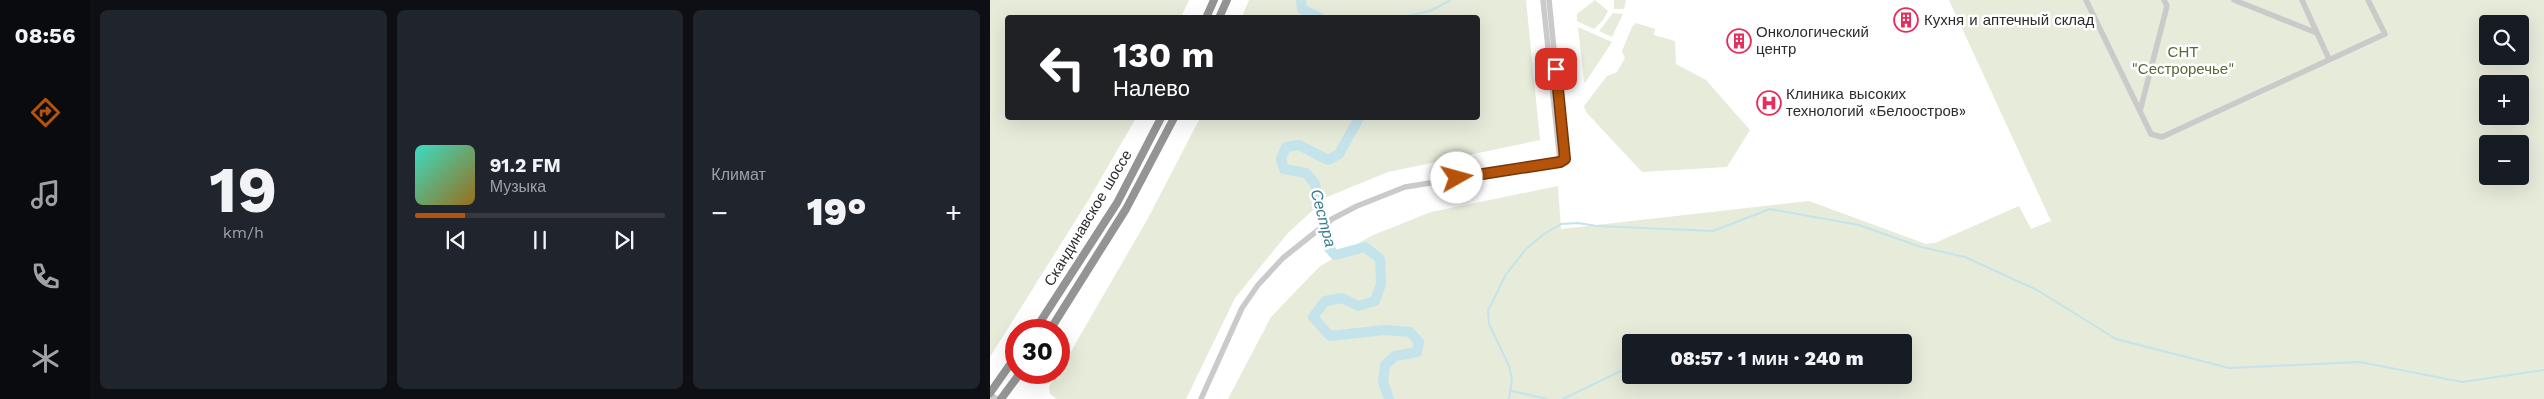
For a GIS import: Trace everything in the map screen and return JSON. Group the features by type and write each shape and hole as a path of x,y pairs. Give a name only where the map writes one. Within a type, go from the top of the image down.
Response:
{"highway":[{"path":"1207,15 1214,0"},
{"path":"1220,15 1227,0"},
{"name":"Скандинавское шоссе","path":"1042,319 1117,203 1160,120"},
{"name":"Скандинавское шоссе","path":"1057,319 1126,209 1173,120"},
{"path":"990,394 1005,372"},
{"path":"999,399 1011,384"}],"street":[{"path":"1543,0 1560,162"},
{"path":"1201,399 1242,308 1269,273 1313,232 1332,219 1357,206 1405,187 1560,162 1565,159 1549,0"},
{"path":"2086,0 2151,134 2162,136 2385,34 2368,0"},
{"path":"2140,111 2167,6 2164,0"},
{"path":"2234,0 2317,33"},
{"path":"2302,0 2330,59"},
{"path":"990,394 999,399"}],"green space":[{"path":"990,0 1189,0 1182,15 1005,15 1005,120 1135,120 1089,199 1014,319 1005,319 1005,333 990,357"},
{"path":"1249,0 1526,0 1540,140 1388,172 1327,197 1288,233 1235,298 1186,399 1057,399 1050,394 1050,384 1070,384 1070,353 1147,220 1199,120 1480,120 1480,15 1243,15"},
{"path":"1595,0 1608,11 1603,20 1594,29 1577,21 1577,14"},
{"path":"1614,0 1626,0 1624,9 1614,9"},
{"name":"СНТ \"Сестроречье\"","path":"1949,0 2544,0 2544,399 1228,399 1271,317 1319,267 1371,236 1431,212 1558,186 1561,229 1809,201 1926,244 1935,243 2019,206 2031,229 2051,221"},
{"path":"1613,13 1623,14 1612,37 1599,31"},
{"path":"1636,23 1655,29 1654,35 1675,41 1676,64 1706,80 1750,130 1727,167 1642,172 1586,112 1584,106 1607,76 1617,72 1625,58 1622,51 1632,27"},
{"path":"1578,27 1612,42 1585,83 1584,82"}],"waterway":[{"name":"Сестра","path":"1301,0 1302,9 1314,15"},
{"path":"1412,15 1430,11 1451,0"},
{"name":"Сестра","path":"1358,120 1339,154 1328,160 1299,145 1286,147 1281,159 1284,169 1306,173 1315,184 1328,247 1335,255 1365,247 1380,259 1381,284 1375,301 1358,306 1342,298 1325,301 1313,317 1330,336 1385,330 1410,332 1419,342 1417,352 1395,356 1385,365 1383,382 1389,399"},
{"path":"1509,399 1512,379 1509,366 1489,324 1488,311 1505,276 1526,249 1544,234 1561,224 1578,223 1597,226 1713,231 1770,209 1859,225 1921,247 1965,257 2037,290 2116,339 2229,368 2360,362 2462,382 2544,370"},
{"path":"1563,399 1622,370"},
{"path":"1511,391 1547,399"}],"place":[{"name":"Кухня и аптечный склад","path":"1906,20"},
{"name":"Онкологический центр","path":"1739,41"},
{"name":"Клиника высоких технологий «Белоостров»","path":"1769,103"}],"route":[{"path":"1457,178 1560,162 1565,159 1556,69"}]}
